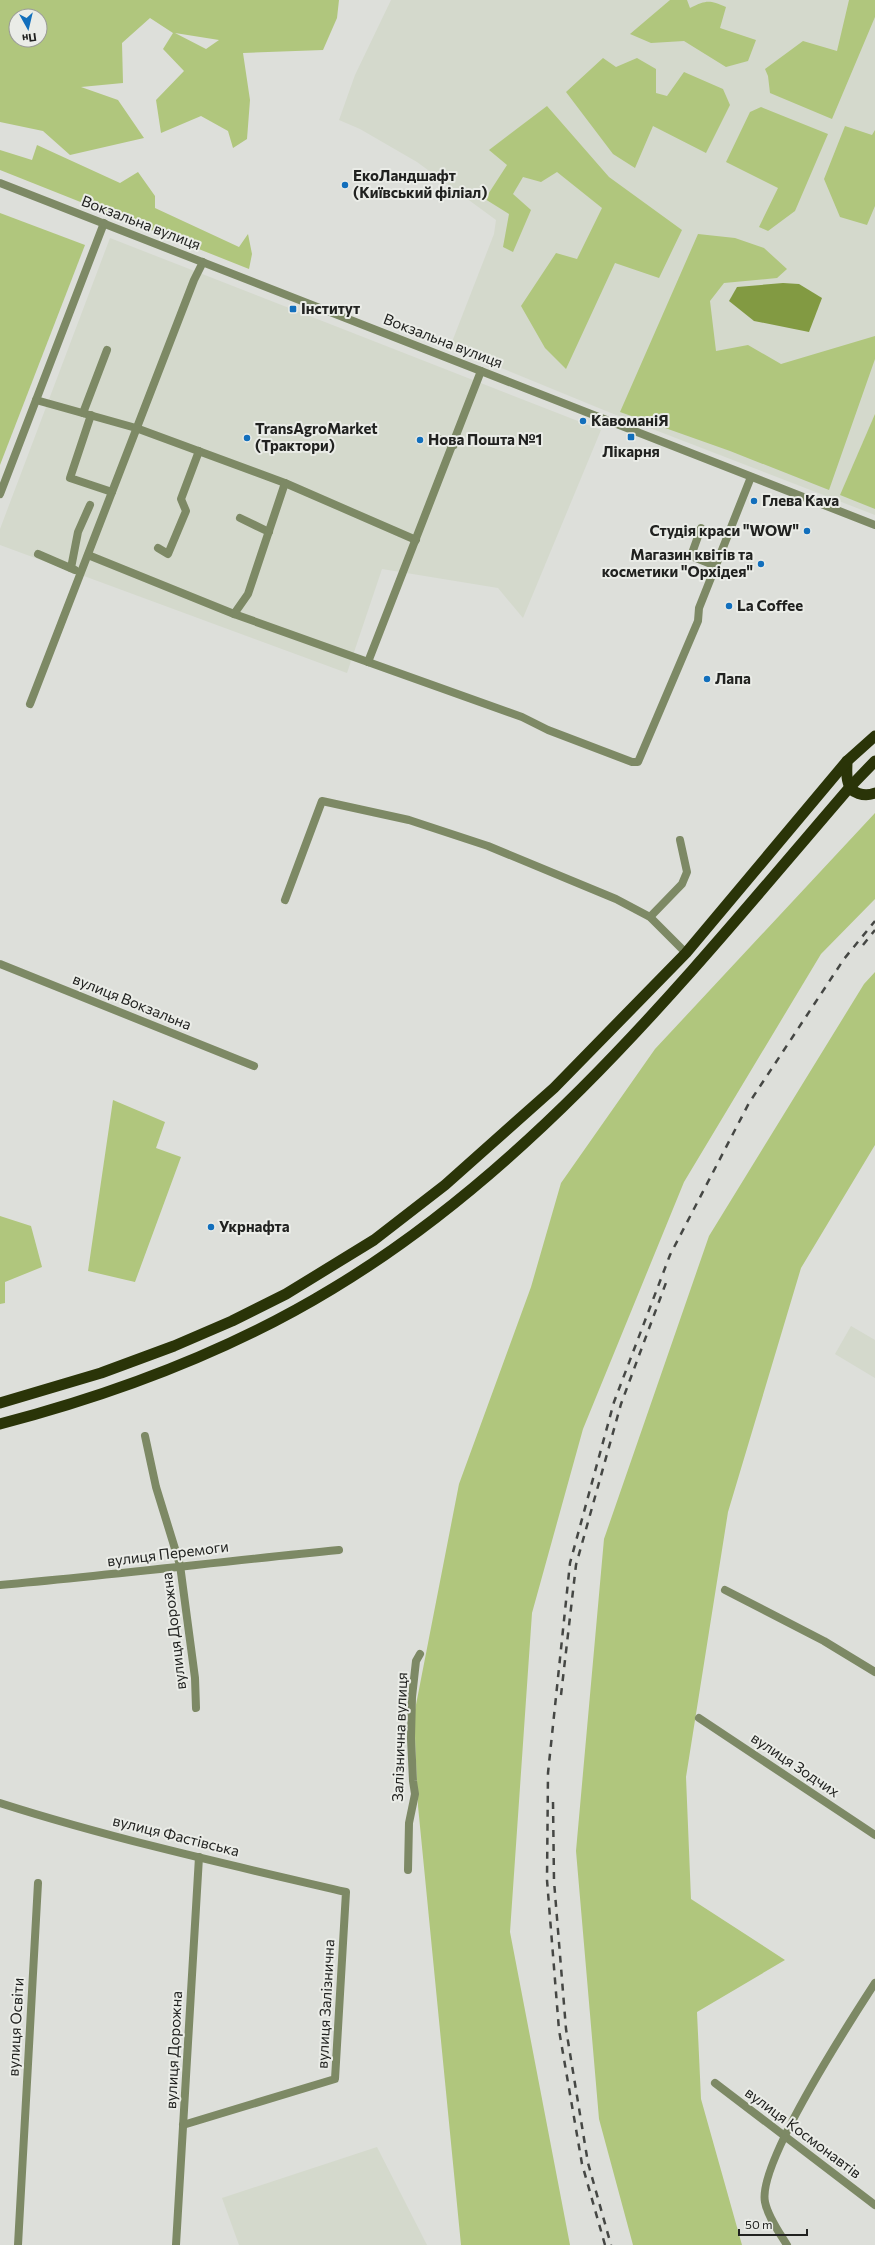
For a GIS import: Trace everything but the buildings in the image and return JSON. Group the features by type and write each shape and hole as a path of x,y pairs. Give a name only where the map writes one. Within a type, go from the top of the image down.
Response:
{"highway":[{"path":"0,1403 101,1373 174,1346 226,1324 286,1294 374,1240 445,1185 554,1088 686,952 848,762 875,736"},
{"path":"0,1424 89,1398 169,1369 226,1345 288,1314 333,1289 420,1230 510,1155 569,1102 666,999 850,787 875,761"},
{"path":"848,762 848,782 850,787 855,792 864,795 875,793"}],"street":[{"name":"Вокзальна вулиця","path":"0,183 875,525"},
{"path":"0,494 104,223"},
{"path":"30,704 82,572 136,428 194,280 203,262"},
{"path":"107,350 87,414 70,478 112,492"},
{"path":"368,662 454,445 481,371"},
{"path":"36,400 136,428 199,451 285,483 416,540"},
{"path":"439,439 454,445"},
{"path":"158,548 168,554 186,511 181,499 199,451"},
{"path":"88,555 234,614 522,718 548,730 632,762 638,762 642,757 698,621 699,608 751,477"},
{"path":"234,614 248,594 285,483"},
{"path":"71,568 78,532 90,505"},
{"path":"240,518 269,532"},
{"path":"701,528 691,556 716,566"},
{"path":"38,554 82,572"},
{"path":"285,900 322,801 409,820 488,846 616,899 650,918 686,952"},
{"path":"650,918 682,884 687,872 680,840"},
{"name":"вулиця Вокзальна","path":"0,964 254,1066"},
{"name":"вулиця Дорожна","path":"145,1436 156,1487 180,1565 195,1678 196,1708"},
{"name":"вулиця Перемоги","path":"0,1585 85,1578 180,1565 340,1550"},
{"path":"725,1590 824,1641 875,1672"},
{"name":"Залізнична вулиця","path":"408,1870 409,1823 415,1794 411,1738 412,1697 416,1661 420,1654"},
{"name":"вулиця Зодчих","path":"699,1718 875,1835"},
{"name":"вулиця Фастівська","path":"0,1802 42,1816 199,1857 346,1892"},
{"name":"вулиця Дорожна","path":"176,2245 199,1857"},
{"name":"вулиця Освіти","path":"18,2245 38,1883"},
{"name":"вулиця Залізнична","path":"183,2125 335,2079 346,1892"},
{"path":"787,2245 775,2226 765,2201 769,2173 783,2136 875,1983"},
{"name":"вулиця Космонавтів","path":"714,2083 875,2205"}],"shaded area":[{"path":"0,0 339,0 337,18 323,50 243,53 250,100 247,139 233,148 228,131 201,116 161,133 156,100 184,71 163,49 173,33 150,18 122,43 123,83 81,87 118,100 144,138 70,155 43,131 0,122","holes":["175,33 219,40 206,49"]},
{"path":"391,0 875,0 875,515 611,413 450,347 494,234 496,220 417,162 360,129 339,120 355,75"},
{"path":"670,0 687,0 690,8 704,2 712,2 726,7 720,28 756,40 748,61 726,67 684,41 651,43 630,34"},
{"path":"849,0 875,0 875,17 832,119 770,93 768,76 765,69 803,41 837,51"},
{"path":"603,58 616,67 637,58 656,69 656,93 667,96 684,72 723,89 730,105 706,153 653,126 635,168 613,154 566,92"},
{"path":"547,106 609,177 682,230 659,278 615,263 566,369 545,348 521,306 556,253 577,259 602,208 557,172 541,182 523,177 513,194 531,210 513,252 503,247 509,214 485,199 507,165 489,150"},
{"path":"761,107 828,134 795,211 768,231 759,227 778,188 726,162 750,112"},
{"path":"845,126 872,135 875,130 875,206 867,225 840,217 824,179"},
{"path":"37,145 120,183 138,172 155,196 155,208 239,247 248,234 252,254 249,269 0,170 0,150 32,160"},
{"path":"0,213 85,245 0,465"},
{"path":"698,234 735,238 764,248 787,269 777,278 724,283 710,301 716,351 748,345 781,364 875,336 875,359 829,490 730,451 620,412"},
{"path":"110,238 601,430 523,618 498,588 382,569 347,673 0,545 0,529"},
{"path":"783,283 799,284 822,298 809,332 754,321 729,301 737,287"},
{"path":"875,414 875,509 840,495"},
{"path":"875,813 875,899 821,954 684,1182 583,1429 532,1613 510,1932 570,2245 461,2245 418,1806 414,1715 459,1484 531,1287 561,1183 655,1049"},
{"path":"875,972 875,1145 801,1268 728,1512 686,1777 691,1899 785,1960 697,2012 701,2099 742,2245 633,2245 599,2119 576,1851 604,1539 709,1236 864,984"},
{"path":"113,1100 165,1122 156,1148 181,1157 135,1282 88,1271"},
{"path":"0,1216 31,1226 42,1267 5,1282 5,1303 0,1304"},
{"path":"851,1326 875,1340 875,1378 835,1354"},
{"path":"377,2147 427,2245 239,2245 222,2198"}],"railway":[{"path":"605,2245 582,2164 559,2030 547,1880 548,1773 570,1563 614,1402 670,1255 749,1103 844,959 875,921"},
{"path":"863,945 875,930"},
{"path":"561,1695 576,1565 621,1404 667,1280"},
{"path":"553,1802 554,1881 566,2029 588,2163 611,2245"}],"place":[{"name":"ЕкоЛандшафт (Київський філіал)","path":"345,185"},
{"name":"Інститут","path":"293,309"},
{"name":"КавоманіЯ","path":"583,421"},
{"name":"Лікарня","path":"631,437"},
{"name":"TransAgroMarket (Трактори)","path":"247,438"},
{"name":"Нова Пошта №1","path":"420,440"},
{"name":"Глева Kava","path":"754,501"},
{"name":"Студія краси \"WOW\"","path":"807,531"},
{"name":"Магазин квітів та косметики \"Орхідея\"","path":"761,564"},
{"name":"La Coffee","path":"729,606"},
{"name":"Лапа","path":"707,679"},
{"name":"Укрнафта","path":"211,1227"}]}
